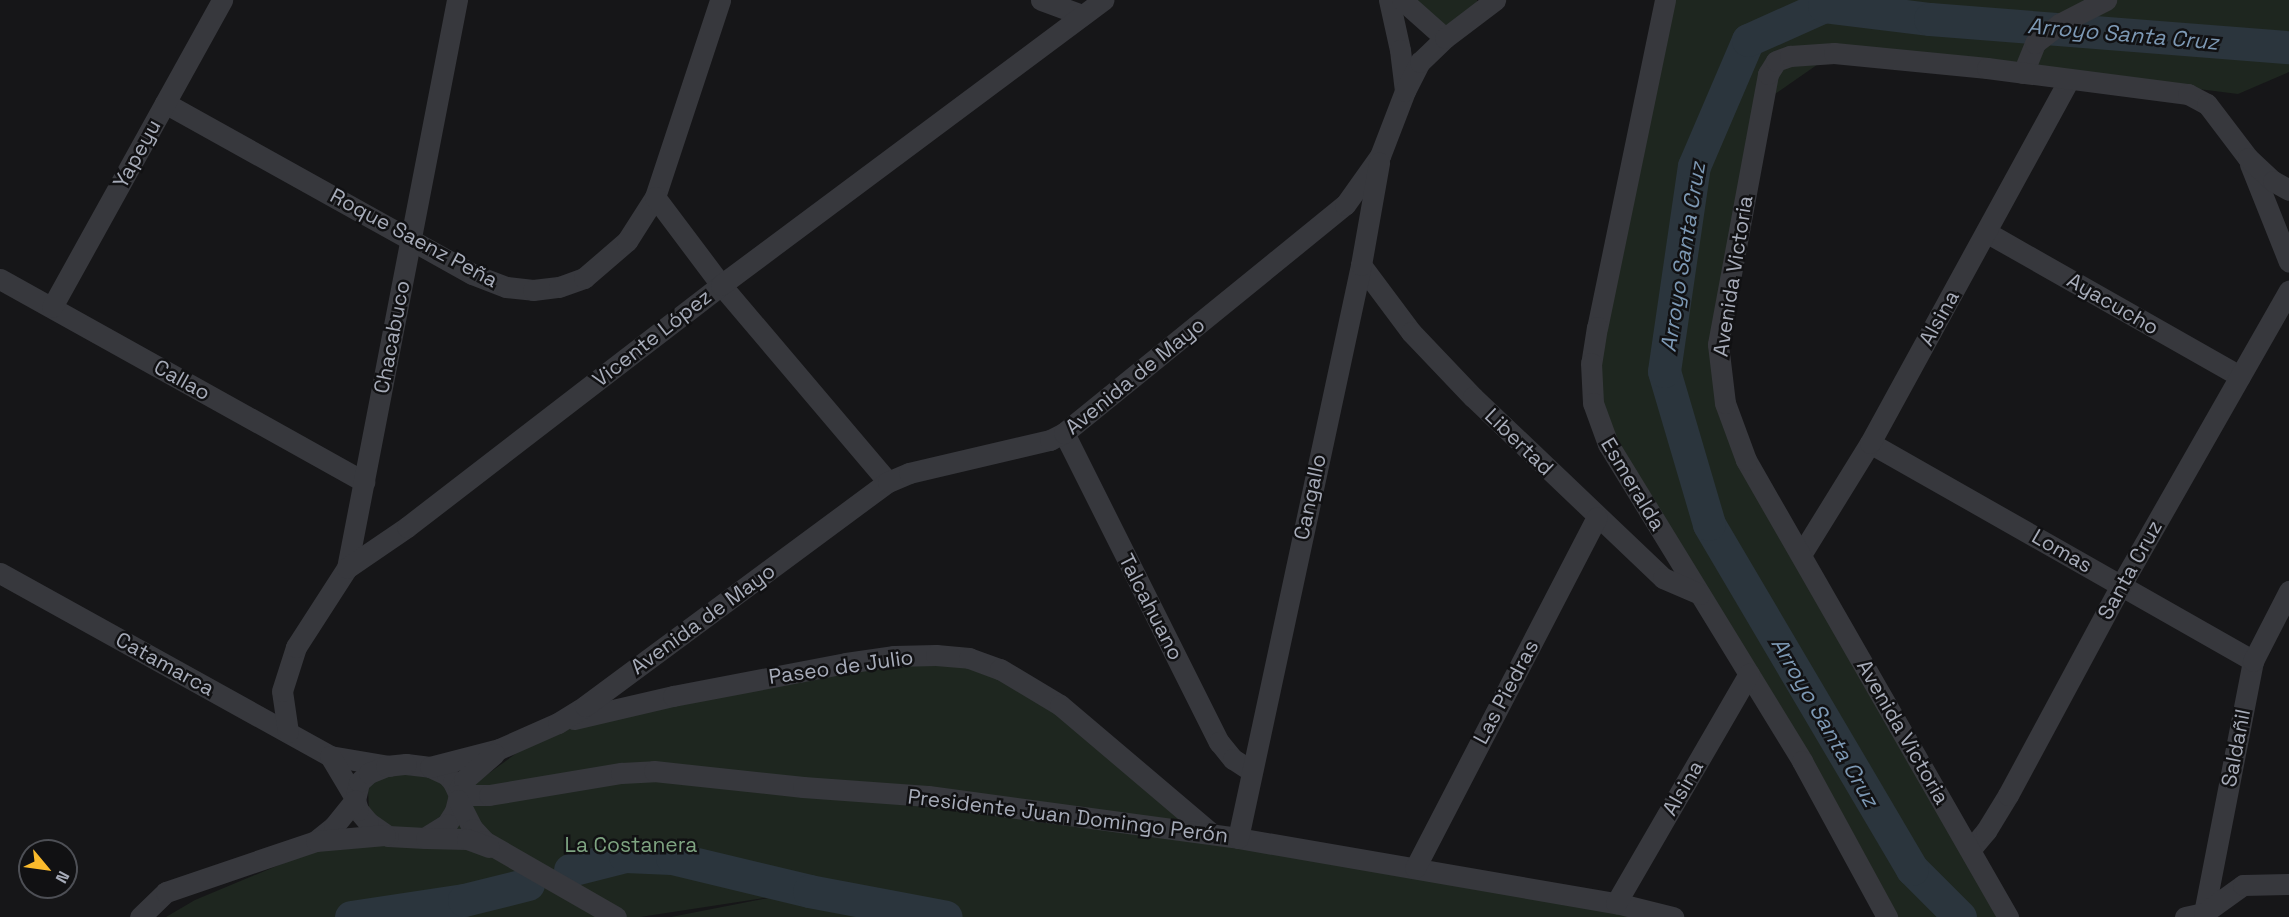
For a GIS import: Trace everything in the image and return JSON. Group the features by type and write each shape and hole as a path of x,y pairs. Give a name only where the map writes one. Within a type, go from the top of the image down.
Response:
{"street":[{"name":"Yapeyu","path":"51,307 222,0"},
{"name":"Chacabuco","path":"347,568 457,0"},
{"name":"Roque Saenz Peña","path":"165,104 411,238 472,274 506,287 533,290 559,287 584,278 627,241 655,197 720,0"},
{"path":"1041,0 1082,15"},
{"name":"Vicente López","path":"288,732 282,691 296,647 347,568 407,527 721,285 1103,0"},
{"path":"1389,0 1400,50 1405,91"},
{"path":"1402,0 1445,38"},
{"name":"Avenida de Mayo","path":"430,767 499,749 558,723 585,706 888,482 909,473 1050,440 1064,433 1329,220 1360,188 1380,156 1405,91 1420,62 1445,38 1496,0"},
{"name":"Esmeralda","path":"1665,0 1597,327 1591,363 1593,403 1608,444 1802,761 1887,917"},
{"path":"2023,73 2035,43 2059,24 2106,0"},
{"name":"Avenida Victoria","path":"2008,917 1802,553 1746,460 1725,403 1718,344 1768,74 1776,61 1790,56 1834,53 2023,73 2188,94 2207,104 2248,158"},
{"name":"Alsina","path":"1802,553 1870,443 2070,79"},
{"name":"Cangallo","path":"1238,838 1250,770 1361,266 1380,156"},
{"path":"2248,158 2273,181 2289,190"},
{"path":"2248,158 2289,262"},
{"path":"655,197 721,285 888,482"},
{"name":"Ayacucho","path":"1986,232 2240,376"},
{"name":"Libertad","path":"1361,266 1411,332 1457,381 1597,517 1663,578 1700,594"},
{"name":"Callao","path":"0,279 364,482"},
{"name":"Santa Cruz","path":"1970,850 1986,831 2008,795 2121,585 2289,290"},
{"path":"2260,340 2289,322"},
{"name":"Talcahuano","path":"1064,433 1219,742 1233,759 1250,770"},
{"name":"Lomas","path":"1870,443 2253,661"},
{"name":"Las Piedras","path":"1415,868 1597,517"},
{"name":"Catamarca","path":"2,579 330,756 389,766"},
{"name":"Saldañil","path":"2202,916 2253,661 2289,591"},
{"name":"Paseo de Julio","path":"558,723 673,696 846,663 894,656 936,655 969,658 1000,669 1060,705 1212,834"},
{"name":"Alsina","path":"1616,903 1749,674"},
{"name":"Avenida de Mayo","path":"458,796 464,780 499,749"},
{"name":"Catamarca","path":"330,756 355,799"},
{"path":"316,841 334,826 355,799 359,782 369,772 406,764 430,767 447,775 473,830 497,850 580,907 616,917"},
{"name":"Presidente Juan Domingo Perón","path":"458,796 489,795 621,773 654,771 803,787 928,796 1238,838 1616,903 1673,917"},
{"path":"425,838 447,824 458,796"},
{"path":"355,799 358,810 368,822 385,835"},
{"path":"140,917 166,892 316,841 385,835 401,839 467,839 497,850"},
{"path":"2202,916 2243,885 2289,884"}],"green space":[{"path":"1403,0 1477,0 1478,13 1445,38"},
{"path":"1665,0 2289,0 2289,72 2238,94 2072,73 1834,53 1762,103 1718,344 1725,403 2008,917 1886,917 1593,403"},
{"name":"La Costanera","path":"922,656 1000,669 1212,834 1673,917 671,917 783,895 640,917 166,917 195,900 322,847 425,838 459,795 558,723"},
{"path":"400,774 429,777 444,784 452,795 447,812 419,831 387,827 369,810 368,790 373,781 383,776"}],"waterway":[{"name":"Arroyo Santa Cruz","path":"1960,917 1912,869 1709,524 1664,371 1694,166 1748,40 1824,6 1930,19 2289,47"},
{"path":"570,870 625,856 672,858 809,891 946,917"},
{"path":"351,917 464,900 528,884"}]}
